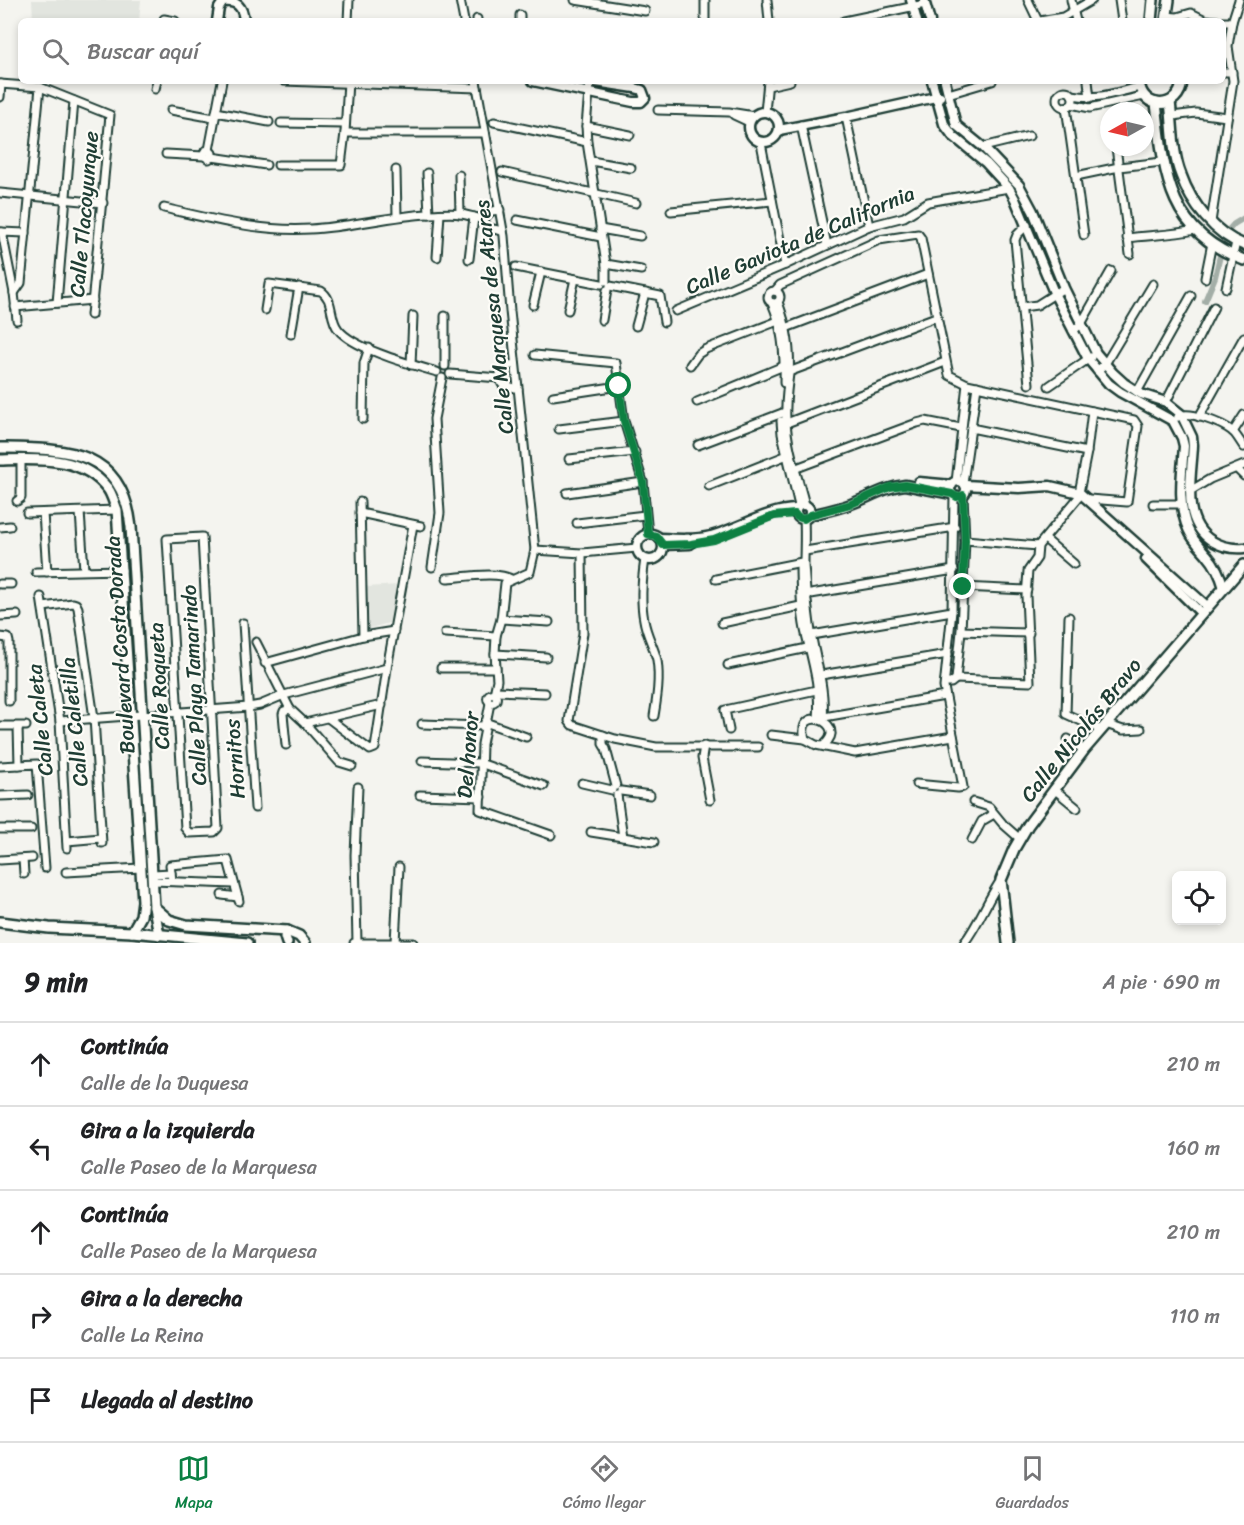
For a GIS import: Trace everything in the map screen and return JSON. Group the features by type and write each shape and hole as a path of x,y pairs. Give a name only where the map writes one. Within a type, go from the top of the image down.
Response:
{"main road":[{"path":"1151,18 1153,0"},
{"path":"1166,18 1169,0"},
{"path":"1135,84 1144,96 1156,103 1170,102 1180,91 1181,84"},
{"path":"1170,102 1181,175 1198,207 1213,224 1238,242"},
{"path":"1156,103 1162,162 1170,189 1181,212 1195,230 1213,245 1244,260"},
{"name":"Boulevard Costa Dorada","path":"0,448 39,448 75,452 92,459 109,474 122,491 127,503 131,527 154,907 159,935"},
{"name":"Boulevard Costa Dorada","path":"0,460 55,460 78,465 93,473 109,490 117,510 143,901 141,916 132,932"},
{"name":"Calle Nicolás Bravo","path":"1001,879 1020,839 1084,750 1244,565"},
{"path":"140,851 147,852 152,874"},
{"path":"1001,879 1008,943"},
{"path":"154,907 169,920 186,925 287,931 299,936 305,943"},
{"path":"0,922 49,928 132,932 247,943"},
{"path":"287,931 285,937 287,943"}],"street":[{"path":"348,18 349,0"},
{"path":"460,0 463,18"},
{"path":"575,0 614,3 645,11"},
{"path":"705,0 705,18"},
{"path":"767,0 769,18"},
{"path":"1028,0 1037,18"},
{"path":"1071,0 1075,18"},
{"path":"1057,18 1063,17 1092,0"},
{"path":"1119,0 1122,18"},
{"path":"1213,224 1233,81 1228,46 1239,0"},
{"path":"219,18 228,2 241,18"},
{"path":"855,18 912,3 925,2 929,18"},
{"path":"912,3 916,18"},
{"path":"1181,18 1191,13 1200,18"},
{"path":"1226,22 1232,22"},
{"path":"1226,72 1232,72"},
{"path":"0,97 0,84 40,87 74,102 57,303"},
{"path":"155,89 156,84"},
{"path":"208,154 221,84"},
{"path":"278,165 341,165 347,84"},
{"path":"434,84 477,85"},
{"path":"566,84 589,93 641,102 645,98 642,90 616,84"},
{"path":"590,84 587,142 606,264 602,320"},
{"path":"612,84 612,97"},
{"path":"765,112 768,84"},
{"path":"933,84 944,124 953,136 986,163 1012,192 1055,295 1088,359 1109,384 1173,422 1184,446 1181,504 1188,529 1199,547 1209,556 1222,579 1224,588"},
{"path":"946,84 953,119 964,133 983,147 1021,189 1064,288 1096,354 1119,378 1139,393 1164,401 1182,414 1192,437 1190,491 1193,518 1201,532 1222,546 1244,548"},
{"path":"779,129 846,117 936,97 982,84"},
{"path":"1088,84 1090,98"},
{"path":"1100,108 1058,103 1057,97 1064,91 1090,98 1109,96 1135,84"},
{"name":"Calle Marquesa de Atares","path":"477,85 503,231 535,550"},
{"path":"14,293 21,283 40,87"},
{"path":"1072,95 1069,105 1084,235"},
{"path":"1127,102 1144,96"},
{"name":"Calle Tlacoyunque","path":"74,102 110,115 91,315"},
{"path":"171,110 269,122"},
{"path":"658,110 729,112 751,119 765,112"},
{"path":"751,119 749,133 756,141 761,143 771,141 778,134 779,129 776,118 765,112"},
{"path":"1172,116 1196,113 1227,117"},
{"path":"846,117 868,226"},
{"path":"281,123 345,124"},
{"path":"494,123 587,142"},
{"path":"801,125 827,245"},
{"path":"586,126 630,135"},
{"path":"345,133 485,133"},
{"path":"983,147 1029,136"},
{"path":"761,143 785,265"},
{"path":"166,154 208,154 266,165"},
{"path":"1117,156 1130,254"},
{"path":"591,161 631,168"},
{"path":"1076,176 1162,162"},
{"path":"396,170 397,216"},
{"path":"502,172 636,203"},
{"path":"427,173 429,214"},
{"path":"459,175 460,214"},
{"name":"Calle Gaviota de California","path":"676,311 785,265 868,226 904,217 928,202 1012,192"},
{"path":"0,193 103,203"},
{"path":"671,211 772,201"},
{"path":"164,208 212,219 278,228 309,229 358,224 397,216 460,214 483,219 488,228 503,231"},
{"path":"483,219 492,211 500,210"},
{"path":"437,257 440,214"},
{"path":"469,259 474,217"},
{"path":"517,220 601,237"},
{"path":"1027,225 1015,240 1029,384"},
{"path":"600,229 640,236"},
{"path":"1127,238 1195,230"},
{"path":"17,320 14,293 1,234 26,233"},
{"name":"Calle Gaviota de California","path":"781,319 775,302 780,296 775,291 780,285 879,240 918,234 921,238 928,274"},
{"path":"1226,288 1230,254 1238,242"},
{"path":"1204,278 1213,245"},
{"path":"606,264 641,270"},
{"path":"516,267 661,297 664,322"},
{"path":"1073,331 1081,324 1111,271"},
{"path":"533,305 541,273"},
{"path":"535,355 616,363 624,421 643,482 648,534 661,542 711,536 772,512 802,512 851,504 890,487 905,485 1010,493 1059,492 1089,499 1127,502 1137,423 967,384 949,375 928,274 783,329"},
{"path":"568,310 575,279"},
{"path":"265,310 269,284 299,287 325,294 338,329 352,342 447,378 450,374 499,378"},
{"path":"1097,371 1105,364 1153,284"},
{"path":"291,334 299,287"},
{"path":"1022,307 1037,305 1064,288"},
{"path":"636,326 645,292"},
{"path":"1139,393 1191,296"},
{"path":"15,307 93,300"},
{"path":"1164,401 1214,307"},
{"path":"411,364 413,316"},
{"path":"445,316 445,366 449,369 450,374"},
{"path":"697,402 936,317"},
{"path":"690,365 698,354 706,349 781,319 786,369 784,424 802,512 805,551 802,562"},
{"path":"1199,417 1244,337"},
{"path":"363,419 364,363 369,348"},
{"path":"1049,386 1096,354"},
{"path":"784,424 945,362"},
{"path":"515,364 505,366 500,371 499,378 502,384 518,389"},
{"path":"432,567 440,513 434,419 438,368 445,366"},
{"path":"916,784 963,787 945,696 945,683 967,384"},
{"path":"553,396 619,386"},
{"path":"956,679 961,631 965,540 959,489 978,386"},
{"path":"945,683 951,683 956,679 1030,682 1028,571 1037,558 1038,546 1079,496 1092,411"},
{"path":"698,445 783,412"},
{"path":"1173,422 1182,414 1188,413 1233,432 1244,447"},
{"path":"1233,432 1244,415"},
{"path":"559,429 624,421"},
{"path":"794,469 925,421 962,428"},
{"path":"971,428 1087,452"},
{"path":"569,459 634,452"},
{"path":"709,486 790,454"},
{"path":"17,501 21,498 21,459"},
{"path":"1190,491 1210,479 1241,467 1244,477"},
{"path":"567,493 643,482"},
{"path":"1079,496 1137,546"},
{"path":"1089,499 1205,611"},
{"path":"360,502 363,636"},
{"path":"1153,504 1181,504"},
{"path":"27,513 117,510"},
{"path":"80,512 84,570"},
{"path":"802,512 805,605 821,689"},
{"path":"43,513 47,572"},
{"path":"328,718 370,750 375,748 394,631 417,526 360,513"},
{"path":"577,523 645,515"},
{"path":"0,527 10,526"},
{"path":"805,551 955,526"},
{"path":"648,534 640,539 637,548 641,557 651,560 658,558 662,553 661,542"},
{"name":"Calle Roqueta","path":"186,831 176,712 167,539 202,537"},
{"name":"Calle Playa Tamarindo","path":"186,831 189,833 217,831 213,710 202,537"},
{"path":"1045,539 1074,564"},
{"path":"965,540 1038,546"},
{"path":"535,550 582,553 637,548"},
{"name":"Del honor","path":"535,550 530,572 505,583 501,619 496,636 495,692 488,695 490,703 484,724 480,763 480,810 551,834"},
{"path":"582,553 583,633 569,721 615,739 656,747 758,747"},
{"path":"645,559 641,588 644,620 657,659 658,672 654,716"},
{"path":"716,579 802,562"},
{"path":"36,572 122,570"},
{"path":"804,595 954,570"},
{"path":"447,578 499,575 512,579"},
{"path":"0,584 11,584"},
{"path":"963,587 1027,590"},
{"name":"Calle Caleta","path":"41,597 60,721 67,845"},
{"name":"Calle Caletilla","path":"43,607 76,604 94,718 101,840 67,845"},
{"path":"723,623 805,605"},
{"path":"805,605 804,627 821,675 822,718 828,724 830,732 830,738 824,745"},
{"path":"812,635 952,611"},
{"path":"0,616 17,615"},
{"path":"1069,617 1066,714 1104,727 1124,730 1141,729"},
{"path":"501,619 549,622"},
{"name":"Hornitos","path":"243,623 255,808"},
{"path":"265,663 363,636 394,631"},
{"path":"961,631 1029,633"},
{"path":"445,633 496,636"},
{"path":"4,638 9,701"},
{"path":"256,642 290,709 305,723 332,756 344,765 352,766"},
{"path":"728,665 812,647"},
{"path":"495,654 546,657"},
{"path":"821,675 948,654"},
{"path":"60,721 249,707 261,705 284,694 387,668"},
{"path":"441,668 496,668"},
{"path":"729,730 725,710 821,689"},
{"path":"495,692 545,693"},
{"path":"805,739 806,724 813,719 945,696"},
{"path":"305,723 382,705"},
{"path":"286,745 283,714 284,711 290,709"},
{"path":"422,724 484,724 526,737"},
{"path":"0,726 22,726 19,765"},
{"path":"603,735 603,744 616,791 623,837"},
{"path":"771,735 805,739 816,745 855,753 953,736"},
{"path":"606,749 612,746 615,739"},
{"path":"1068,739 1084,750"},
{"path":"695,746 702,758"},
{"path":"704,746 702,758 710,800"},
{"path":"422,761 480,763 544,786"},
{"path":"0,766 37,764 45,868"},
{"path":"582,783 616,791 650,795"},
{"path":"358,787 355,943 413,943"},
{"path":"1054,789 1077,808"},
{"path":"0,796 28,795"},
{"path":"420,795 481,797"},
{"path":"972,802 989,807 1009,831 1020,839"},
{"path":"972,840 982,822 994,814"},
{"path":"0,830 31,829"},
{"path":"591,832 654,842"},
{"path":"0,860 32,858"},
{"path":"23,859 24,874"},
{"path":"171,877 170,865 228,860 239,899 222,895"},
{"path":"395,942 399,867"},
{"path":"66,872 141,868"},
{"path":"152,874 234,884"},
{"path":"964,943 971,935 988,898 1001,879"},
{"path":"971,935 972,943"}],"shaded area":[{"path":"32,0 141,0 139,18 33,18"},
{"path":"399,585 392,622 367,629 366,587"}],"waterway":[{"path":"1205,301 1215,277 1225,234 1234,224 1244,218"}],"route":[{"path":"619,386 624,421 643,482 648,534 660,538 663,545 714,540 774,516 795,514 800,519 804,519 810,515 851,504 890,487 905,485 957,497 963,495 965,540 963,587"}]}
